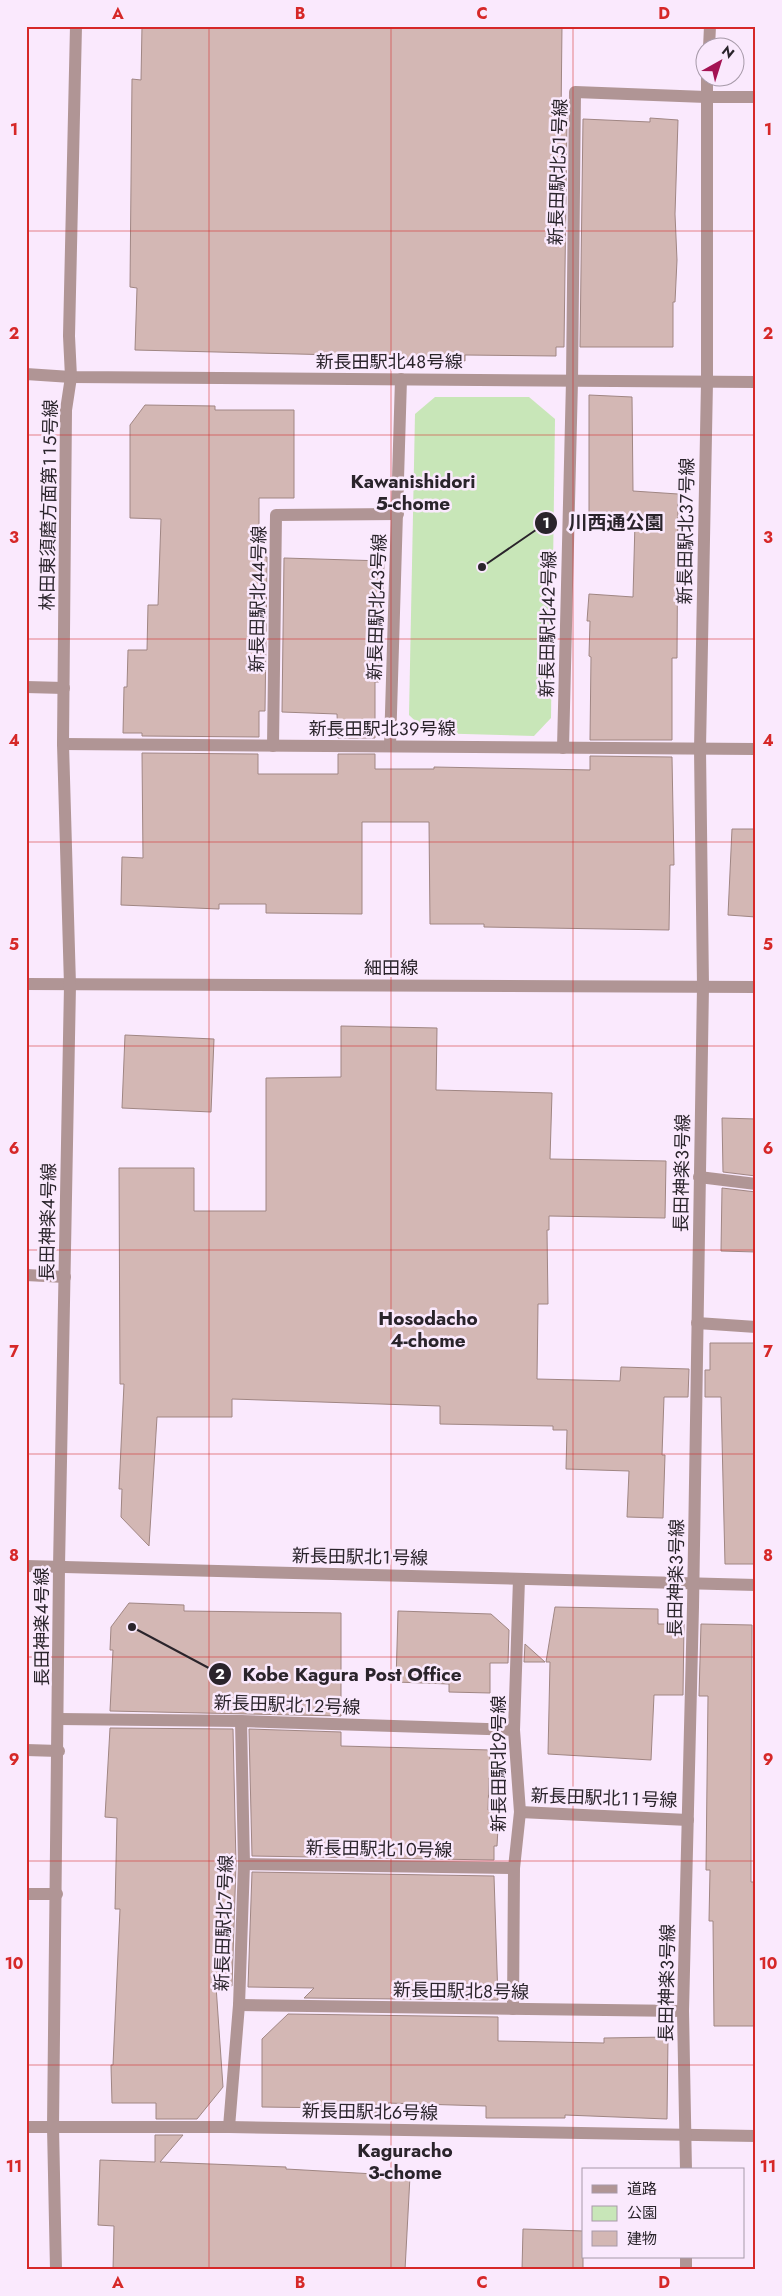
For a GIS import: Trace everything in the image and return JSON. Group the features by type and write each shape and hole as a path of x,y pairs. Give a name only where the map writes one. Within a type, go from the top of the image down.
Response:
{"street":[{"name":"林田東須磨方面第１１５号線","path":"70,985 64,688 66,410 71,377 69,336 76,26"},
{"name":"新長田駅北３７号線","path":"703,986 700,749 707,382 706,88"},
{"name":"新長田駅北５１号線","path":"572,380 575,92 706,98"},
{"path":"706,98 756,97"},
{"name":"新長田駅北４８号線","path":"26,374 71,377 756,382"},
{"name":"新長田駅北４３号線","path":"390,746 402,379"},
{"name":"新長田駅北４２号線","path":"563,748 572,380"},
{"name":"新長田駅北４４号線","path":"273,746 276,515 398,514"},
{"path":"26,687 64,688"},
{"name":"新長田駅北３９号線","path":"64,744 756,749"},
{"name":"細田線","path":"26,984 756,987"},
{"name":"長田神楽４号線","path":"56,2270 53,2127 59,1751 59,1567 70,985"},
{"name":"長田神楽３号線","path":"686,2168 683,2011 693,1584 703,986"},
{"path":"700,1177 756,1184"},
{"path":"26,1275 65,1277"},
{"path":"697,1323 756,1327"},
{"name":"新長田駅北１号線","path":"26,1566 756,1585"},
{"name":"新長田駅北９号線","path":"513,2010 514,1868 520,1812 514,1730 519,1579"},
{"name":"新長田駅北１２号線","path":"59,1719 241,1721 514,1730"},
{"name":"新長田駅北７号線","path":"230,2127 239,2005 244,1864 241,1721"},
{"path":"26,1750 59,1751"},
{"name":"新長田駅北１１号線","path":"520,1812 688,1820"},
{"name":"新長田駅北１０号線","path":"244,1864 514,1868"},
{"path":"26,1894 57,1894"},
{"name":"新長田駅北８号線","path":"239,2005 683,2011"},
{"name":"新長田駅北６号線","path":"26,2127 230,2127 756,2136"}],"green space":[{"path":"435,397 529,397 555,419 551,718 534,736 428,733 409,715 415,414"}],"building":[{"path":"142,26 562,26 561,118 567,118 564,347 556,347 556,356 465,355 465,361 378,359 378,356 135,350 137,288 130,287 132,79 141,80"},
{"path":"650,118 678,120 675,214 677,260 675,302 673,302 673,347 580,347 583,119 650,122"},
{"path":"589,395 632,397 633,491 678,494 677,658 672,658 672,740 590,740 591,657 589,656 590,621 587,621 589,594 633,597 635,522 589,521"},
{"path":"145,405 215,406 215,410 294,410 294,498 259,498 259,557 267,557 265,711 259,711 259,737 142,736 142,733 123,733 124,687 127,687 128,650 147,650 148,605 158,605 161,519 130,518 130,425"},
{"path":"284,558 384,561 382,652 379,682 375,682 375,738 338,738 337,714 282,712"},
{"path":"142,753 258,754 258,774 338,774 338,754 375,754 375,769 434,769 434,767 590,770 590,756 672,757 674,865 670,865 669,930 484,927 484,924 430,924 429,822 362,822 362,914 266,913 266,904 219,904 219,909 121,905 122,857 143,858"},
{"path":"732,829 756,829 756,917 728,915"},
{"path":"341,1026 437,1028 436,1090 552,1093 550,1159 666,1161 665,1218 549,1216 549,1230 547,1230 548,1304 538,1304 537,1379 620,1381 621,1367 689,1369 688,1397 664,1397 662,1455 665,1455 663,1518 627,1517 629,1471 566,1469 567,1430 553,1430 553,1426 440,1424 440,1406 232,1399 232,1417 157,1417 149,1546 121,1517 122,1489 119,1489 124,1384 120,1384 119,1168 194,1168 194,1211 266,1211 266,1078 341,1077"},
{"path":"125,1035 214,1039 211,1112 122,1108"},
{"path":"722,1118 756,1119 756,1176 723,1172"},
{"path":"722,1188 756,1192 756,1252 721,1251"},
{"path":"710,1343 756,1343 756,1564 725,1564 721,1397 705,1397 705,1370 710,1370"},
{"path":"129,1603 184,1605 184,1611 341,1613 341,1716 110,1711 113,1650 110,1650 111,1627"},
{"path":"555,1607 658,1609 658,1624 684,1624 683,1695 654,1695 651,1760 548,1754 550,1662 546,1662"},
{"path":"398,1611 491,1614 509,1630 508,1663 490,1663 490,1693 449,1692 449,1684 396,1682"},
{"path":"701,1624 752,1625 751,1882 756,1882 755,2026 714,2026 713,1921 709,1921 710,1870 706,1870 708,1696 699,1696"},
{"path":"525,1644 545,1662 524,1662"},
{"path":"110,1728 233,1729 236,1864 232,1986 216,1986 223,2087 197,2119 156,2119 156,2103 112,2103 111,2065 113,2065 120,1909 115,1909 117,1818 105,1817"},
{"path":"249,1729 341,1732 341,1746 490,1750 488,1810 499,1810 497,1846 494,1846 494,1860 252,1856"},
{"path":"252,1872 494,1876 498,2000 304,1998 314,1988 248,1987"},
{"path":"288,2014 498,2017 498,2041 604,2043 604,2038 668,2037 667,2119 565,2115 565,2118 486,2118 486,2106 386,2103 386,2113 340,2112 340,2108 262,2107 262,2039"},
{"path":"155,2135 183,2135 160,2162 286,2167 286,2169 410,2176 405,2270 113,2270 114,2226 98,2225 100,2160 155,2162"},
{"path":"523,2229 582,2231 583,2270 522,2270"}],"place":[{"name":"川西通公園","path":"482,567"},
{"name":"Kobe Kagura Post Office","path":"132,1627"}],"district":[{"name":"Kawanishidori 5-chome","path":"413,492"},
{"name":"Hosodacho 4-chome","path":"428,1329"},
{"name":"Kaguracho 3-chome","path":"405,2161"}]}
